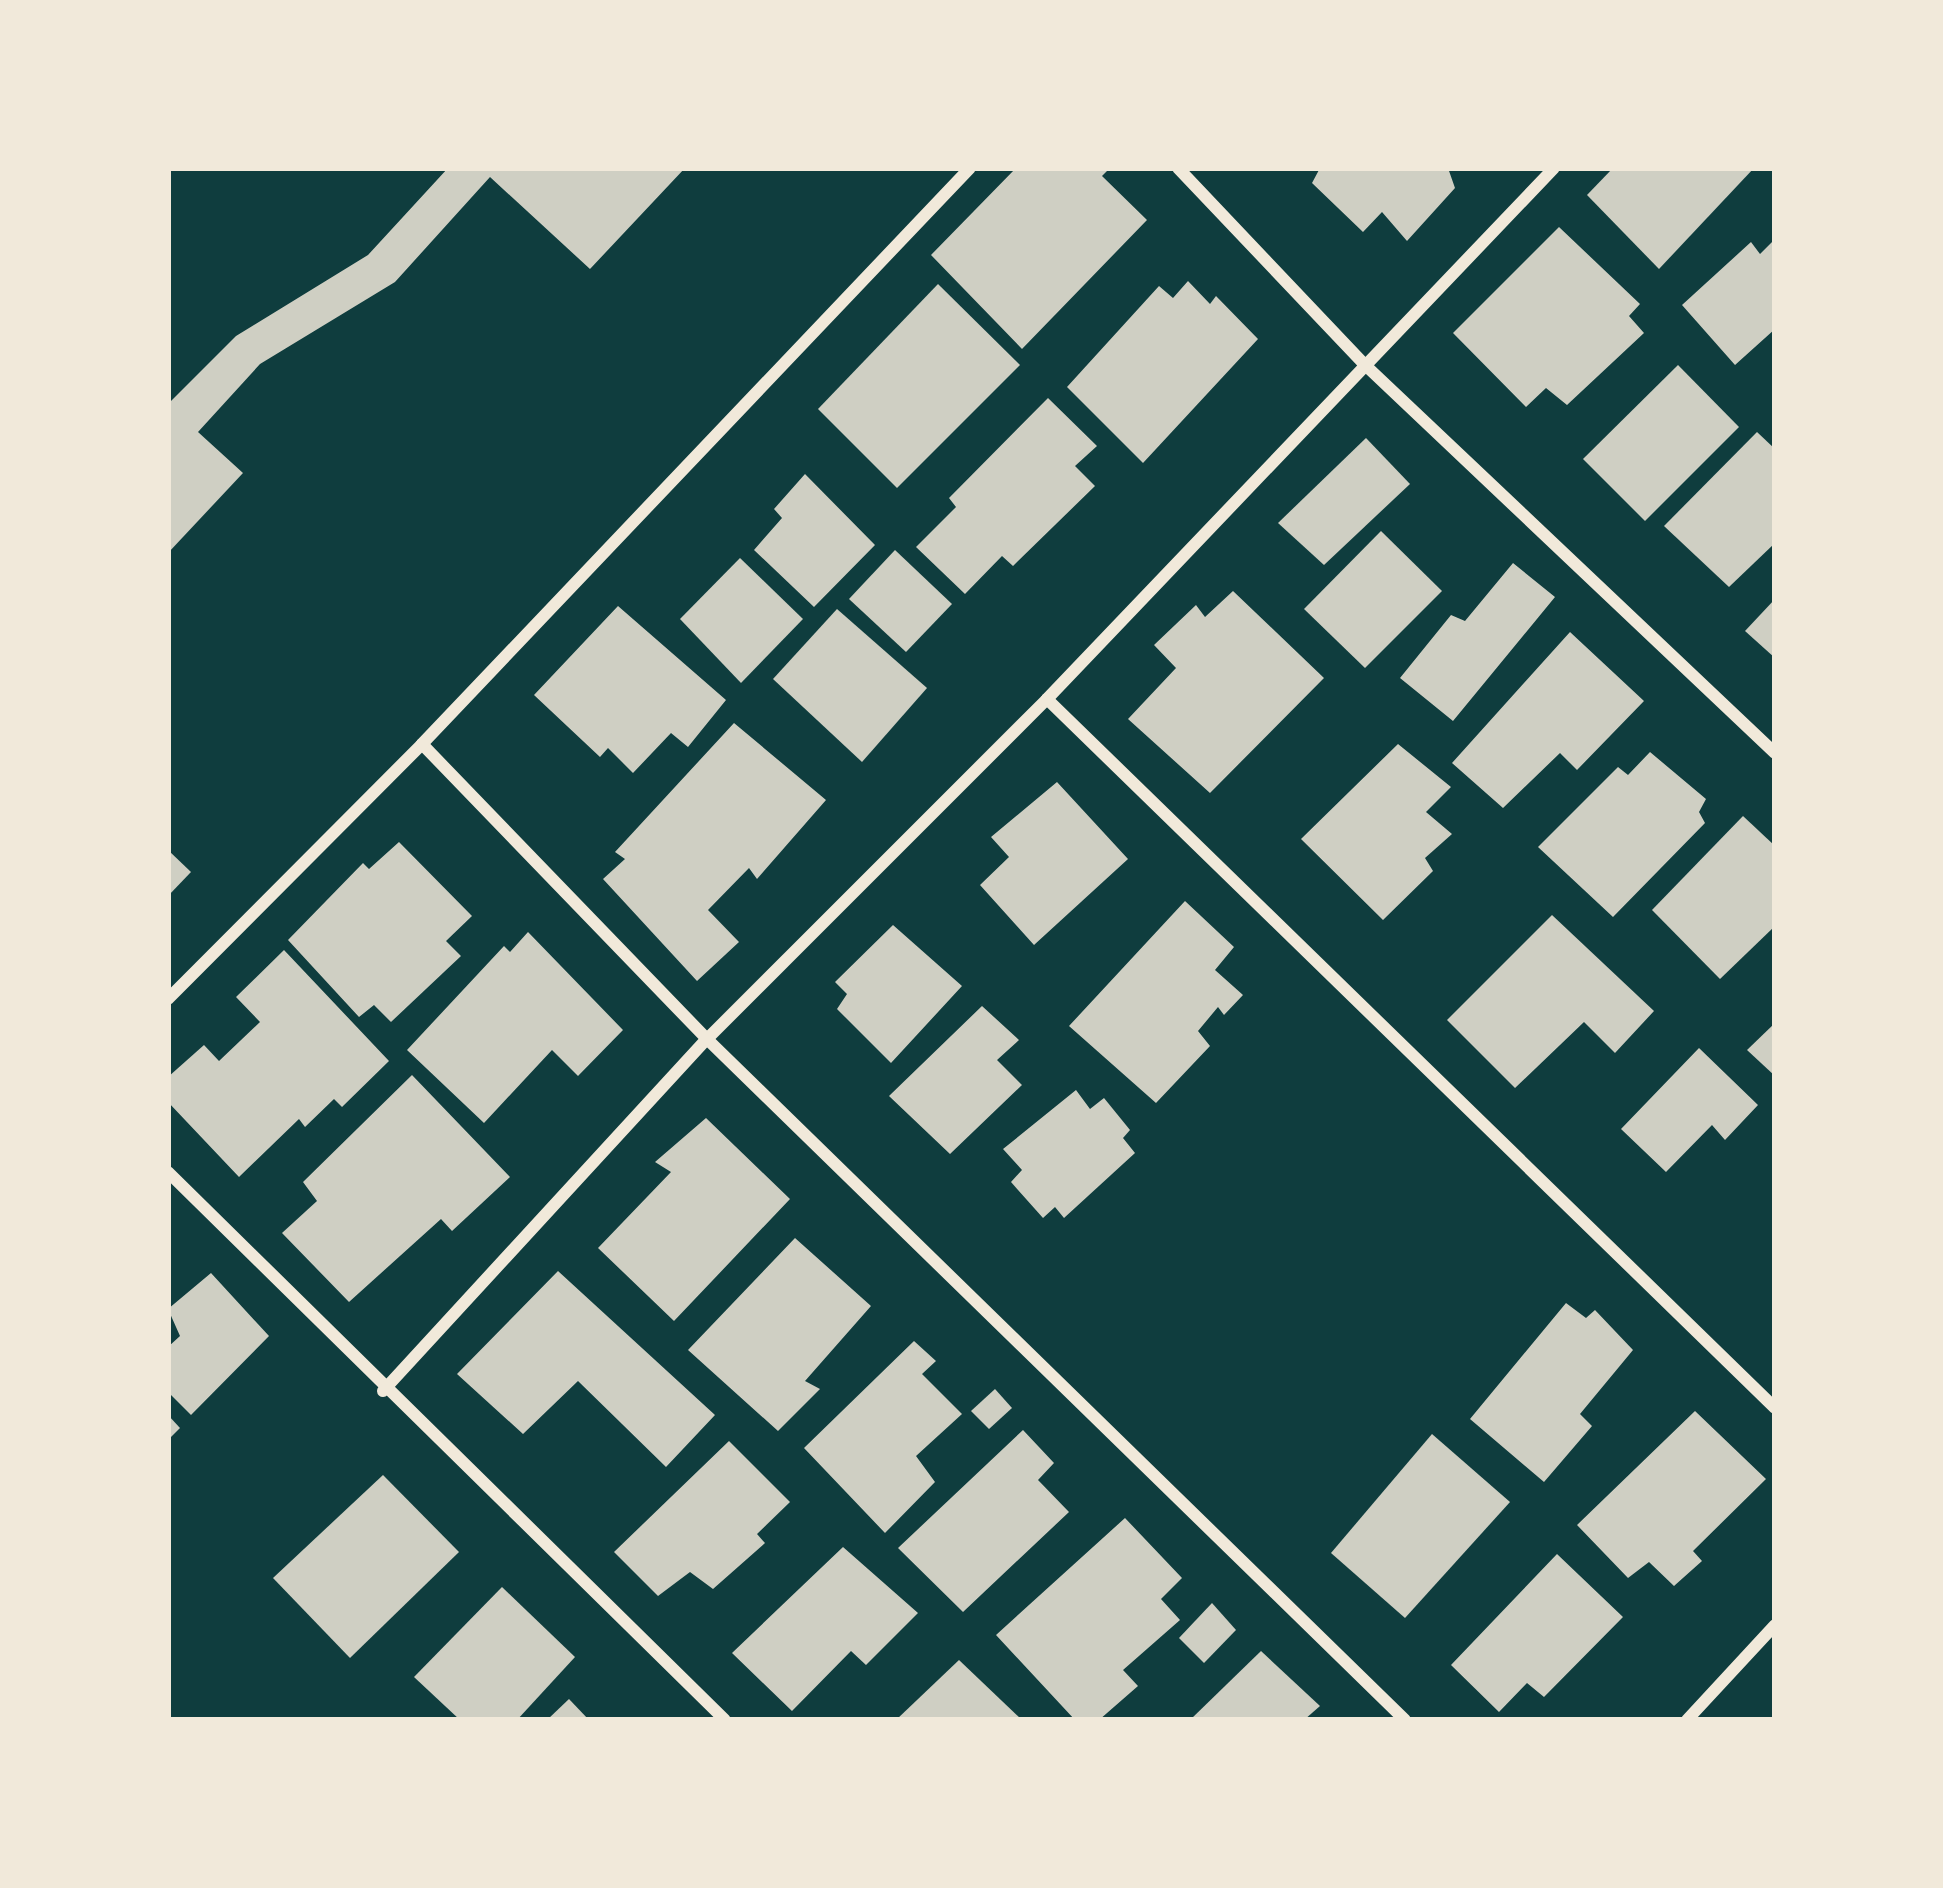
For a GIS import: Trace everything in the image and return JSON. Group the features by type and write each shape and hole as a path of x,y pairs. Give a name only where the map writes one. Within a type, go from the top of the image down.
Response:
{"street":[{"path":"168,999 422,744 970,168"},
{"path":"1178,168 1363,363 1775,753"},
{"path":"383,1391 707,1039 1047,699 1554,168"},
{"path":"1047,699 1775,1408"},
{"path":"422,744 707,1039 1405,1720"},
{"path":"168,1172 383,1391 725,1720"},
{"path":"1687,1720 1775,1625"}],"building":[{"path":"448,168 685,168 590,269 490,177 395,282 260,364 198,432 243,473 168,553 168,404 236,336 368,255"},
{"path":"1016,168 1110,168 1102,176 1147,220 1022,349 931,255"},
{"path":"1320,168 1448,168 1455,188 1407,241 1382,212 1363,232 1312,183"},
{"path":"1613,168 1754,168 1659,269 1587,195"},
{"path":"1559,227 1640,304 1629,316 1644,333 1567,405 1546,388 1526,407 1453,333"},
{"path":"1775,239 1775,329 1735,365 1682,305 1751,242 1760,254"},
{"path":"1188,281 1210,304 1216,296 1258,339 1143,463 1067,387 1159,286 1173,298"},
{"path":"938,284 1020,365 897,488 818,409"},
{"path":"1678,365 1739,427 1645,521 1583,459"},
{"path":"1048,398 1097,446 1075,466 1095,486 1013,566 1002,556 965,594 916,547 956,507 949,498"},
{"path":"1757,432 1775,449 1775,543 1729,587 1664,526"},
{"path":"1366,438 1410,484 1324,565 1278,523"},
{"path":"805,474 875,545 814,607 754,550 782,518 774,509"},
{"path":"1381,531 1442,591 1365,668 1304,609"},
{"path":"895,550 952,604 906,652 849,599"},
{"path":"740,558 803,619 741,683 680,619"},
{"path":"1513,563 1555,597 1453,721 1400,678 1451,615 1465,621"},
{"path":"1233,591 1324,678 1210,793 1128,719 1176,668 1154,645 1196,605 1205,617"},
{"path":"1775,599 1775,658 1745,631"},
{"path":"618,606 726,700 688,747 671,733 633,773 608,748 600,757 534,695"},
{"path":"837,609 927,688 862,762 773,679"},
{"path":"1570,632 1644,701 1577,770 1560,753 1503,808 1452,763"},
{"path":"734,723 826,800 757,879 749,868 708,910 739,942 697,981 603,879 625,859 615,852"},
{"path":"1398,744 1451,787 1426,812 1452,834 1425,858 1433,871 1383,920 1301,839"},
{"path":"1650,752 1706,799 1699,812 1705,823 1613,917 1538,847 1618,767 1628,775"},
{"path":"1057,782 1128,859 1034,945 980,885 1009,857 991,837"},
{"path":"1743,816 1775,846 1775,926 1720,979 1652,910"},
{"path":"399,842 472,916 446,941 461,956 391,1022 374,1005 359,1017 288,940 363,863 369,869"},
{"path":"168,850 191,872 168,896"},
{"path":"1185,901 1234,947 1215,970 1243,995 1224,1015 1218,1007 1198,1031 1210,1046 1156,1103 1069,1026"},
{"path":"1552,915 1654,1011 1615,1053 1584,1022 1515,1088 1447,1020"},
{"path":"893,925 962,986 891,1063 837,1009 847,994 835,982"},
{"path":"528,932 623,1030 578,1076 552,1050 484,1123 407,1050 504,946 510,952"},
{"path":"284,950 389,1061 342,1107 334,1099 305,1127 299,1119 239,1177 168,1102 168,1077 204,1045 219,1061 260,1022 236,997"},
{"path":"982,1006 1019,1040 997,1060 1022,1085 950,1154 889,1096"},
{"path":"1775,1023 1775,1076 1747,1050"},
{"path":"1699,1048 1758,1105 1725,1140 1712,1125 1666,1172 1621,1129"},
{"path":"412,1075 510,1177 452,1231 441,1219 349,1302 282,1233 317,1201 303,1182"},
{"path":"1076,1090 1090,1109 1104,1098 1130,1130 1123,1138 1135,1153 1064,1218 1055,1207 1043,1218 1011,1182 1022,1170 1003,1149"},
{"path":"706,1118 790,1199 674,1321 598,1248 671,1172 655,1162"},
{"path":"795,1238 871,1306 805,1381 820,1389 778,1431 688,1350"},
{"path":"558,1271 715,1415 666,1467 578,1381 523,1434 457,1374"},
{"path":"211,1273 269,1336 191,1415 168,1392 168,1347 180,1336 168,1309"},
{"path":"1566,1303 1586,1318 1595,1310 1633,1350 1580,1414 1592,1426 1544,1482 1470,1419"},
{"path":"914,1341 936,1361 922,1374 962,1414 916,1456 935,1482 885,1533 804,1448"},
{"path":"995,1389 1012,1408 989,1429 971,1411"},
{"path":"1695,1411 1766,1479 1693,1551 1702,1561 1674,1586 1649,1562 1628,1578 1577,1525"},
{"path":"168,1415 180,1428 168,1440"},
{"path":"1023,1430 1054,1463 1038,1480 1069,1512 963,1612 898,1548"},
{"path":"1432,1434 1510,1502 1405,1618 1331,1553"},
{"path":"729,1441 790,1502 757,1534 765,1543 713,1589 690,1572 658,1596 614,1552"},
{"path":"383,1475 459,1552 350,1658 273,1578"},
{"path":"1125,1518 1182,1578 1161,1599 1180,1620 1123,1670 1138,1686 1099,1720 1075,1720 996,1635"},
{"path":"843,1547 918,1613 866,1665 851,1651 792,1711 732,1653"},
{"path":"1557,1554 1623,1617 1544,1697 1527,1683 1499,1712 1451,1665"},
{"path":"502,1587 575,1657 517,1720 460,1720 414,1677"},
{"path":"1212,1603 1236,1630 1204,1663 1179,1638"},
{"path":"1261,1651 1320,1706 1304,1720 1190,1720"},
{"path":"959,1660 1022,1720 896,1720"},
{"path":"569,1699 589,1720 547,1720"}]}
